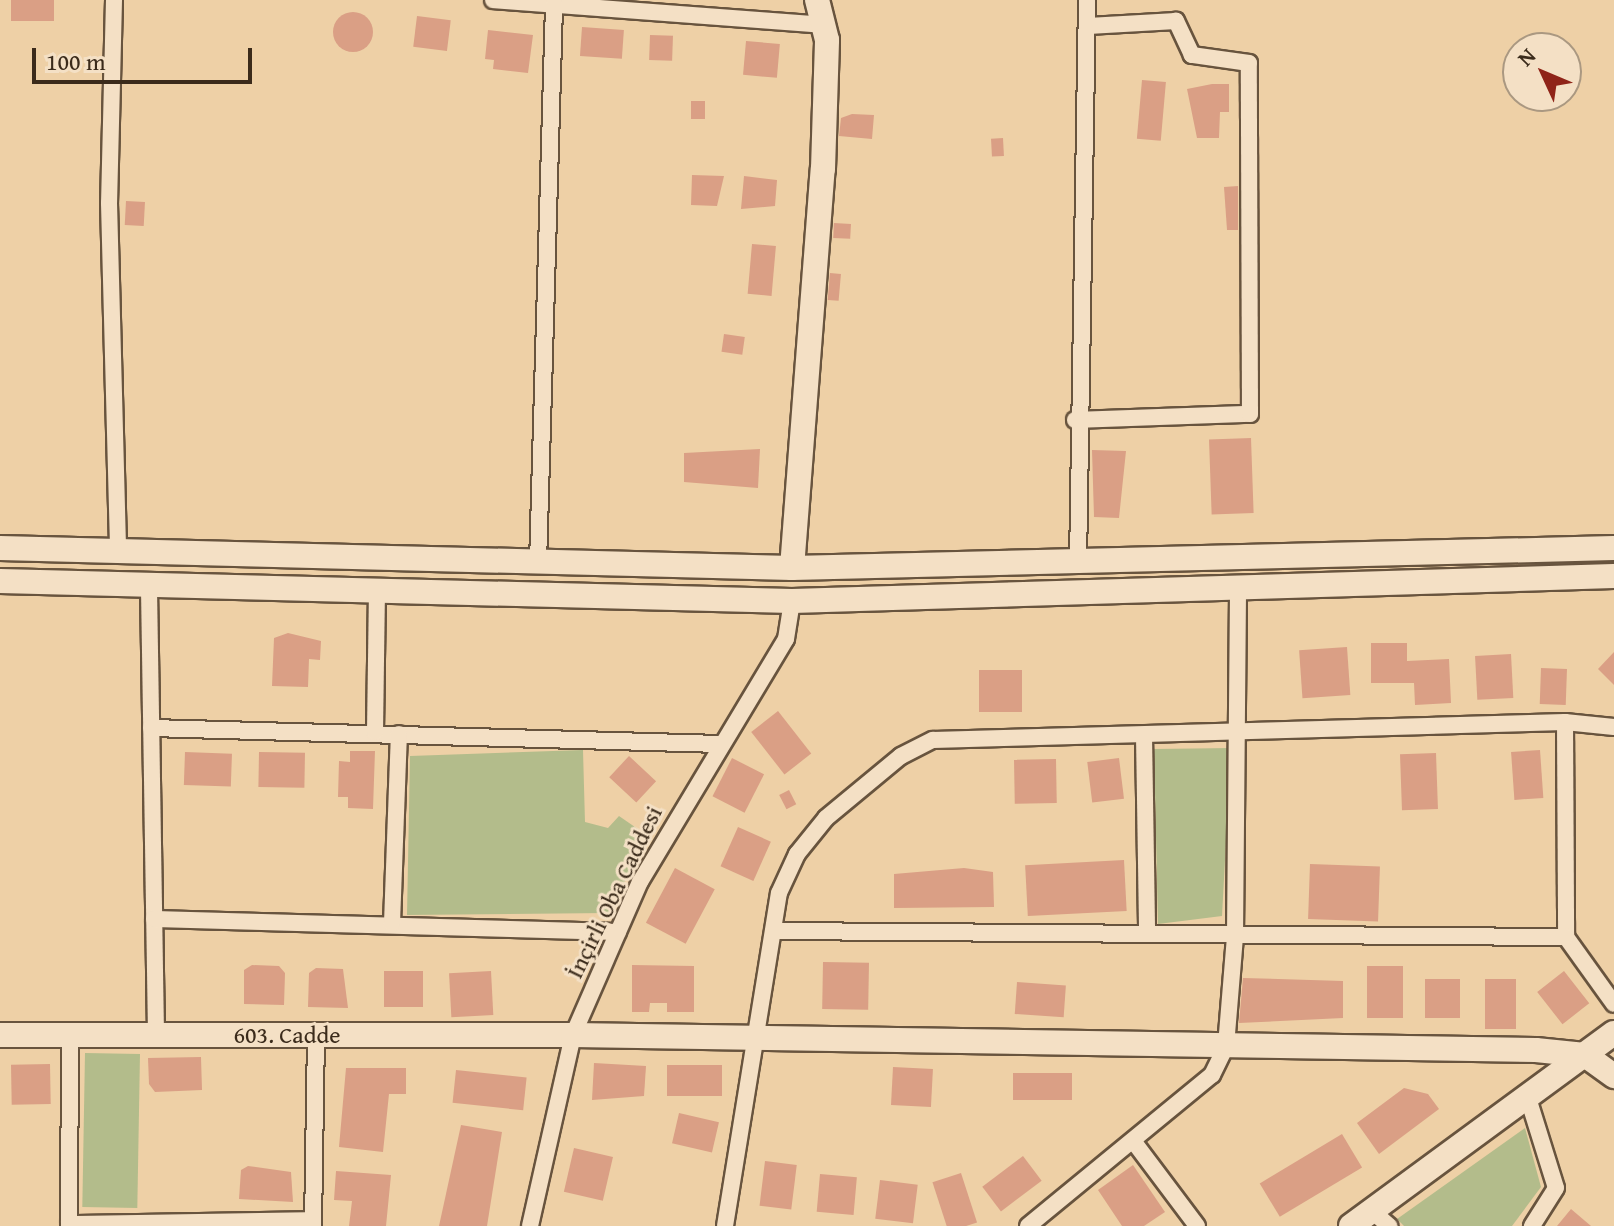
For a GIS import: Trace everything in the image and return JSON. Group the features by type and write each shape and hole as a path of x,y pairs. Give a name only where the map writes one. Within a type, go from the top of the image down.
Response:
{"main road":[{"path":"792,568 823,169 824,25 817,0"},
{"path":"0,548 538,564 792,568 1078,565 1614,548"},
{"path":"0,581 149,588 792,601 1238,591 1614,576"},
{"path":"1351,1226 1381,1218 1528,1098 1614,1033"},
{"name":"603. Cadde","path":"0,1035 756,1037 1585,1055"},
{"path":"1585,1055 1614,1076"}],"street":[{"path":"114,0 109,203 118,551"},
{"path":"493,0 824,25"},
{"path":"1078,565 1075,420 1087,0"},
{"path":"538,564 554,4"},
{"path":"1075,420 1250,414 1249,63 1192,55 1176,21 1088,26"},
{"path":"149,588 156,1034"},
{"path":"1028,1226 1212,1075 1226,1046 1235,937 1240,732 1238,591"},
{"path":"375,732 377,593"},
{"name":"İnçirli Oba Caddesi","path":"530,1226 573,1035 618,932 719,744 786,639 792,601"},
{"path":"1565,722 1566,937 1614,1004"},
{"path":"725,1226 777,931 779,893 797,854 826,818 901,756 933,740 1565,722 1614,727"},
{"path":"151,728 719,744"},
{"path":"392,923 399,734"},
{"path":"1144,735 1147,933"},
{"path":"154,919 392,923 618,932"},
{"path":"777,931 1147,933 1235,937 1566,937"},
{"path":"70,1036 69,1225 313,1223 316,1035"},
{"path":"1528,1098 1556,1188 1532,1226"},
{"path":"1134,1142 1197,1226"}],"green space":[{"path":"1231,748 1222,916 1158,924 1154,749"},
{"path":"583,750 585,822 608,828 619,816 648,836 609,913 407,915 410,756"},
{"path":"85,1053 140,1054 137,1208 82,1207"},
{"path":"1525,1128 1541,1187 1512,1226 1404,1226 1397,1219"}],"building":[{"path":"11,0 54,0 54,21 11,21"},
{"path":"353,12 367,18 373,32 367,46 353,52 339,46 333,32 339,18"},
{"path":"417,16 451,20 447,51 413,47"},
{"path":"582,27 624,30 622,59 580,56"},
{"path":"488,30 533,35 528,73 493,69 494,60 485,59"},
{"path":"650,35 673,36 672,61 649,60"},
{"path":"746,41 780,44 777,78 743,75"},
{"path":"1142,80 1166,82 1161,141 1137,139"},
{"path":"1229,84 1229,112 1220,112 1219,138 1197,138 1187,89"},
{"path":"691,101 705,101 705,119 691,119"},
{"path":"852,114 874,115 872,139 839,136 841,118"},
{"path":"1003,138 1004,156 992,157 991,139"},
{"path":"692,175 724,176 717,206 691,205"},
{"path":"744,176 777,180 775,206 741,209"},
{"path":"1238,186 1238,230 1227,230 1224,187"},
{"path":"126,201 145,202 144,226 125,225"},
{"path":"834,223 851,224 850,239 833,238"},
{"path":"752,244 776,246 772,296 748,294"},
{"path":"830,273 841,274 839,301 828,300"},
{"path":"724,334 745,337 742,355 721,352"},
{"path":"1251,438 1254,513 1212,514 1209,439"},
{"path":"760,449 758,488 684,482 684,453"},
{"path":"1092,450 1126,451 1119,518 1094,517"},
{"path":"288,633 321,641 320,660 309,659 308,687 272,686 274,638"},
{"path":"1371,643 1407,643 1407,661 1449,659 1451,703 1415,705 1414,683 1371,683"},
{"path":"1347,647 1350,695 1302,698 1299,650"},
{"path":"1614,652 1614,685 1598,669"},
{"path":"1511,654 1513,698 1477,700 1475,656"},
{"path":"1541,668 1567,669 1566,705 1540,704"},
{"path":"979,670 1022,670 1022,712 979,712"},
{"path":"778,711 811,754 784,774 751,732"},
{"path":"1540,750 1543,798 1514,800 1511,752"},
{"path":"350,751 375,751 373,809 348,808 348,797 338,797 339,761 350,762"},
{"path":"185,752 232,754 231,787 184,785"},
{"path":"259,752 305,753 304,788 258,787"},
{"path":"1436,753 1438,809 1402,810 1400,754"},
{"path":"629,756 656,781 636,802 609,777"},
{"path":"732,758 764,774 745,813 712,796"},
{"path":"1119,758 1124,799 1092,803 1087,762"},
{"path":"1056,759 1057,803 1015,804 1014,760"},
{"path":"789,790 796,804 786,809 779,795"},
{"path":"738,827 771,842 753,881 721,866"},
{"path":"1124,860 1127,911 1028,916 1025,865"},
{"path":"1310,864 1380,866 1378,921 1308,919"},
{"path":"675,868 715,889 686,944 646,923"},
{"path":"964,868 993,872 994,907 894,908 894,874"},
{"path":"823,962 869,963 868,1010 822,1009"},
{"path":"252,965 279,966 285,973 284,1005 244,1004 244,970"},
{"path":"632,965 694,966 694,1012 667,1012 667,1003 650,1003 649,1012 632,1012"},
{"path":"1367,966 1403,966 1403,1018 1367,1018"},
{"path":"316,968 343,969 348,1008 308,1007 309,973"},
{"path":"384,971 423,971 423,1007 384,1007"},
{"path":"491,971 493,1015 451,1017 449,973"},
{"path":"1564,971 1589,1003 1562,1024 1537,992"},
{"path":"1243,978 1343,981 1343,1018 1239,1023"},
{"path":"1425,979 1460,979 1460,1018 1425,1018"},
{"path":"1485,979 1516,979 1516,1029 1485,1029"},
{"path":"1017,982 1066,985 1064,1017 1015,1014"},
{"path":"201,1057 202,1090 155,1092 149,1084 148,1058"},
{"path":"594,1063 646,1066 644,1096 592,1100"},
{"path":"50,1064 51,1104 12,1105 11,1065"},
{"path":"667,1065 722,1065 722,1096 667,1096"},
{"path":"893,1067 933,1069 931,1107 891,1105"},
{"path":"346,1068 406,1068 406,1094 389,1094 383,1152 339,1147"},
{"path":"456,1070 527,1077 523,1110 453,1103"},
{"path":"1013,1073 1072,1073 1072,1100 1013,1100"},
{"path":"1404,1088 1428,1094 1439,1109 1379,1154 1357,1123"},
{"path":"679,1113 719,1122 712,1152 672,1143"},
{"path":"461,1125 502,1132 487,1226 439,1226"},
{"path":"1342,1134 1362,1167 1280,1217 1260,1183"},
{"path":"574,1148 613,1157 603,1201 564,1192"},
{"path":"1023,1156 1042,1181 1001,1211 982,1187"},
{"path":"765,1161 797,1165 791,1210 760,1206"},
{"path":"1133,1165 1165,1212 1144,1226 1122,1226 1098,1190"},
{"path":"248,1166 291,1172 293,1202 239,1199 241,1170"},
{"path":"336,1171 391,1175 386,1226 349,1226 352,1201 334,1200"},
{"path":"961,1173 977,1222 947,1226 932,1182"},
{"path":"820,1174 857,1177 854,1215 817,1212"},
{"path":"880,1180 918,1185 913,1223 875,1219"},
{"path":"1571,1209 1591,1226 1557,1226"}]}
